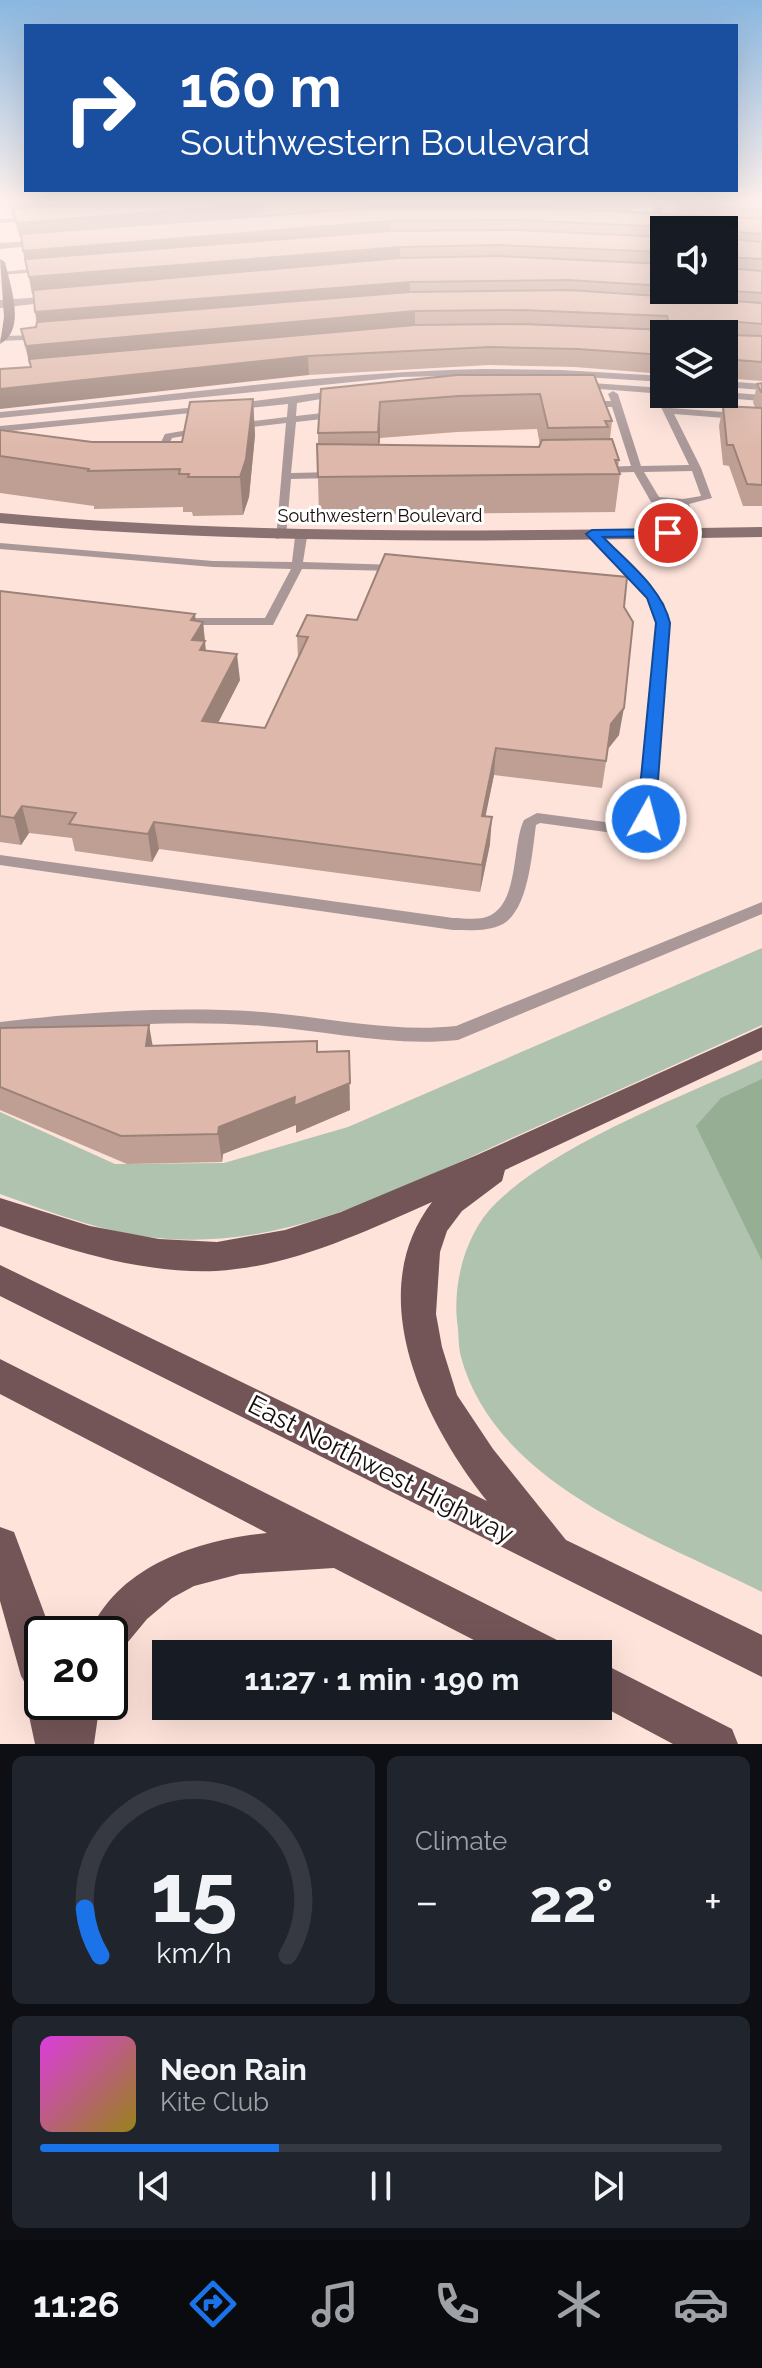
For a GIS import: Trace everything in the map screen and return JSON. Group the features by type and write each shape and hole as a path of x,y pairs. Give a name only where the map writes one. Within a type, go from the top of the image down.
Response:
{"main road":[{"path":"0,1212 106,1244 184,1256 266,1250 344,1225 544,1140 762,1038"},
{"path":"544,1140 493,1170 450,1203 427,1238 418,1290 422,1337 438,1387 457,1430 555,1557"},
{"name":"East Northwest Highway","path":"0,1280 762,1657"},
{"path":"0,1376 516,1640"},
{"path":"0,1546 25,1616"},
{"path":"122,1616 164,1578 204,1560 340,1548"},
{"path":"612,1689 717,1744"},
{"path":"51,1720 56,1744"},
{"path":"73,1744 76,1720"}],"street":[{"path":"1,337 10,317 5,303 86,295"},
{"name":"Southwestern Boulevard","path":"0,518 114,530 280,537 762,532"}],"lane":[{"path":"1,337 53,334"},
{"path":"0,415 309,383 456,372 574,372 650,378"},
{"path":"515,383 650,389"},
{"path":"738,385 762,387"},
{"path":"611,387 637,469 655,500 683,502 707,498 667,408"},
{"path":"0,429 293,401 349,392"},
{"path":"738,396 762,398"},
{"path":"280,537 293,401"},
{"path":"573,404 616,404"},
{"path":"668,411 762,418"},
{"path":"146,468 156,464 168,436 348,413"},
{"path":"593,470 696,468"},
{"path":"286,476 347,475"},
{"path":"683,502 694,533"},
{"path":"0,860 453,924 478,924 500,919 513,903 529,823 537,818 628,830 640,828 646,819 663,623 660,606 592,534"},
{"path":"168,621 269,622 297,568 301,537"},
{"path":"0,546 117,558 297,568 405,569"},
{"path":"0,1029 184,1016 263,1019 428,1037 458,1033 762,908"}],"green space":[{"path":"762,948 762,1025 347,1210 260,1233 215,1239 169,1239 104,1228 0,1194 0,1112 115,1164 224,1163 348,1127"},
{"path":"762,1060 762,1592 629,1528 543,1473 508,1440 480,1402 461,1357 456,1306 460,1274 469,1243 496,1203 521,1181 586,1141"},
{"path":"762,1079 762,1261 696,1126 721,1098"}],"building":[{"path":"109,283 393,283 35,312 33,290"},
{"path":"738,283 762,283 762,293 738,291"},
{"path":"569,290 650,295 650,304 762,303 762,324 738,320 668,320 667,316 522,310 415,311 26,346 21,329 36,327 37,322 410,292"},
{"path":"522,324 650,329 650,354 490,347 308,356 0,389 0,369 31,367 29,359 415,325"},
{"path":"738,335 762,336 762,362 738,360"},
{"path":"457,375 594,375 612,421 605,421 608,427 548,428 540,394 459,396 380,402 378,432 318,433 321,389"},
{"path":"253,399 246,459 240,477 188,477 189,474 179,474 180,469 88,471 0,456 0,430 92,442 182,442 190,402"},
{"path":"723,408 762,408 762,485 747,484 733,445 727,445"},
{"path":"612,439 620,474 318,477 317,444 539,447 542,440"},
{"path":"385,554 627,577 624,607 633,622 624,708 611,724 606,761 496,748 482,816 492,817 482,865 154,822 148,834 69,824 76,813 22,806 14,818 0,816 0,591 195,614 191,620 203,622 192,640 205,641 200,650 237,654 202,721 265,728 308,637 297,636 307,615 357,620"},
{"path":"149,1025 146,1046 317,1041 317,1052 349,1051 350,1083 294,1106 295,1097 219,1127 218,1134 121,1136 0,1087 0,1028"}],"route":[{"path":"646,819 663,623 660,606 592,534 668,533"}]}
